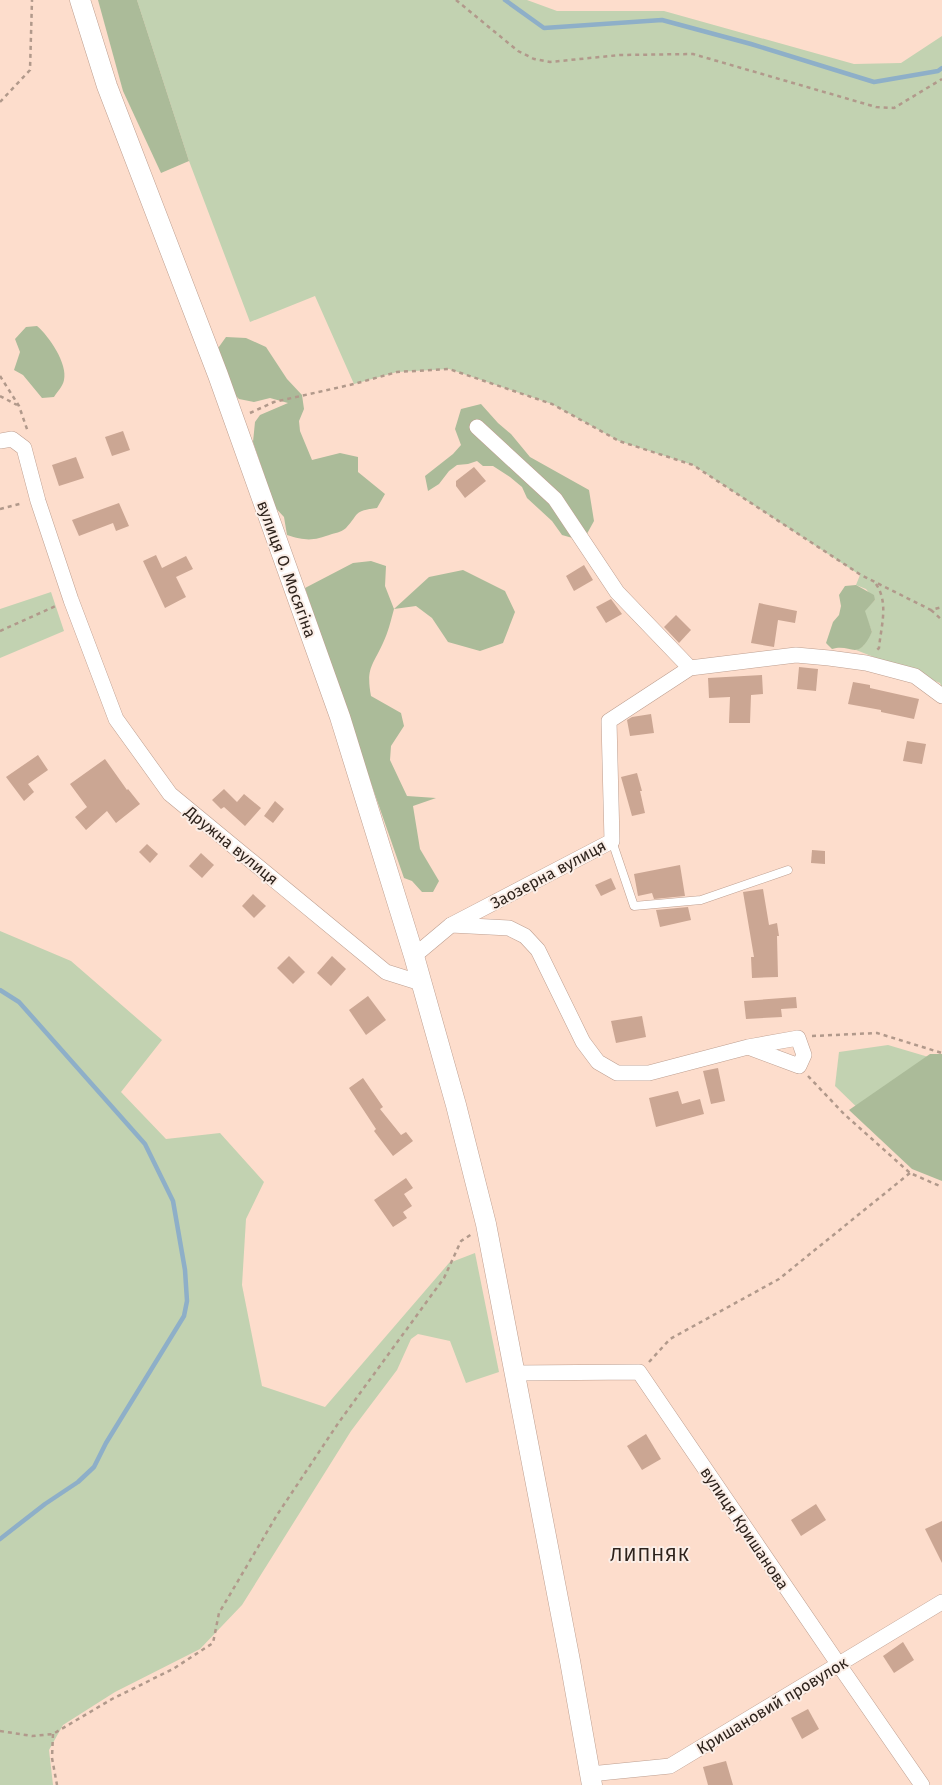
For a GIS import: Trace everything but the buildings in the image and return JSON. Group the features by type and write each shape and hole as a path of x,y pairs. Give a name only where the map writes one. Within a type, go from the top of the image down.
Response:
{"main road":[{"name":"вулиця О. Мосягіна","path":"80,0 107,86 234,420 340,717 421,983"},
{"path":"421,983 456,1105 486,1224 516,1373 591,1779"}],"street":[{"path":"477,427 555,499 616,592 690,668"},
{"path":"0,441 12,439 24,448"},
{"name":"Дружна вулиця","path":"24,448 38,501 71,600 116,719 170,794 386,972 421,983"},
{"name":"Заозерна вулиця","path":"414,956 451,924 612,840 609,721 690,668 796,655 829,658 866,663 915,676 942,696"},
{"name":"Заозерна вулиця","path":"451,924 509,928 525,936 538,950 583,1042 598,1062 617,1073 649,1073 748,1047 798,1038"},
{"path":"748,1047 799,1066 804,1055 798,1038"},
{"path":"516,1373 639,1372"},
{"name":"вулиця Кришанова","path":"639,1372 922,1785"},
{"name":"Кришановий провулок","path":"591,1779 670,1766 942,1602"}],"lane":[{"path":"612,840 634,906 701,900 788,870"}],"path":[{"path":"0,102 30,70 32,0"},
{"path":"456,0 518,51 534,59 550,62 620,55 693,54 876,107 894,108 942,79"},
{"path":"234,420 274,402 397,372 449,369 552,404 618,441 693,465 876,584 931,610 942,620"},
{"path":"0,376 19,406 28,431 24,448"},
{"path":"0,396 19,406"},
{"path":"0,508 38,501"},
{"path":"866,663 879,648 884,607 882,592 876,584"},
{"path":"0,630 71,600"},
{"path":"931,610 942,607"},
{"path":"798,1038 834,1034 878,1033 942,1053"},
{"path":"799,1066 844,1114 910,1173 942,1187"},
{"path":"639,1372 670,1339 779,1279 910,1173"},
{"path":"0,1731 32,1736 53,1734 112,1699 173,1669 213,1643 219,1613 277,1515 339,1422 444,1278 461,1242 486,1224"},
{"path":"53,1734 52,1758 56,1785"}],"green space":[{"path":"98,0 137,0 189,161 161,173 123,91"},
{"path":"137,0 527,0 557,11 664,11 854,64 901,63 942,36 942,688 940,683 856,650 863,646 872,632 864,611 875,600 866,589 856,585 860,575 693,465 619,441 552,404 449,369 397,372 354,384 315,296 250,322 189,161"},
{"path":"37,326 52,343 63,366 63,382 54,397 42,398 23,375 14,370 20,352 15,339 26,327"},
{"path":"226,337 246,338 266,347 287,379 302,395 304,409 299,421 300,431 312,460 340,453 358,457 358,472 385,494 377,508 360,512 340,532 314,539 287,535 284,517 271,503 253,442 255,422 260,415 288,403 270,398 254,402 239,399 229,389 216,351"},
{"path":"481,404 511,434 530,457 589,490 594,521 583,541 562,535 552,521 527,498 522,487 493,466 483,466 477,461 457,465 449,471 439,484 428,491 425,476 453,454 461,445 455,429 461,409"},
{"path":"371,561 386,566 385,586 394,609 386,635 371,668 369,679 371,696 401,713 404,726 391,746 390,760 407,796 436,798 413,806 420,849 439,881 433,892 422,892 412,881 404,878 305,588 353,563"},
{"path":"463,570 505,591 515,612 503,643 480,651 448,642 432,618 416,606 394,609 429,577"},
{"path":"856,585 874,595 875,600 865,611 872,632 867,641 858,649 832,649 826,643 833,622 839,615 841,606 839,595 845,586"},
{"path":"51,592 64,631 0,658 0,609"},
{"path":"0,931 71,961 162,1040 121,1092 166,1139 220,1133 264,1182 246,1219 242,1285 262,1386 325,1407 449,1263 475,1253 499,1372 466,1383 450,1341 418,1334 411,1339 397,1370 351,1431 242,1605 200,1649 115,1692 63,1725 49,1750 53,1785 0,1785"},
{"path":"888,1045 942,1061 901,1150 835,1086 839,1052"},
{"path":"930,1054 942,1054 942,1181 912,1169 849,1110"}],"waterway":[{"path":"505,0 544,28 662,20 751,44 874,82 938,71 942,68"},
{"path":"0,990 19,1002 145,1144 173,1201 185,1270 187,1301 184,1316 106,1443 94,1467 78,1482 45,1504 0,1539"}],"district":[{"name":"ЛИПНЯК","path":"650,1554"}]}
